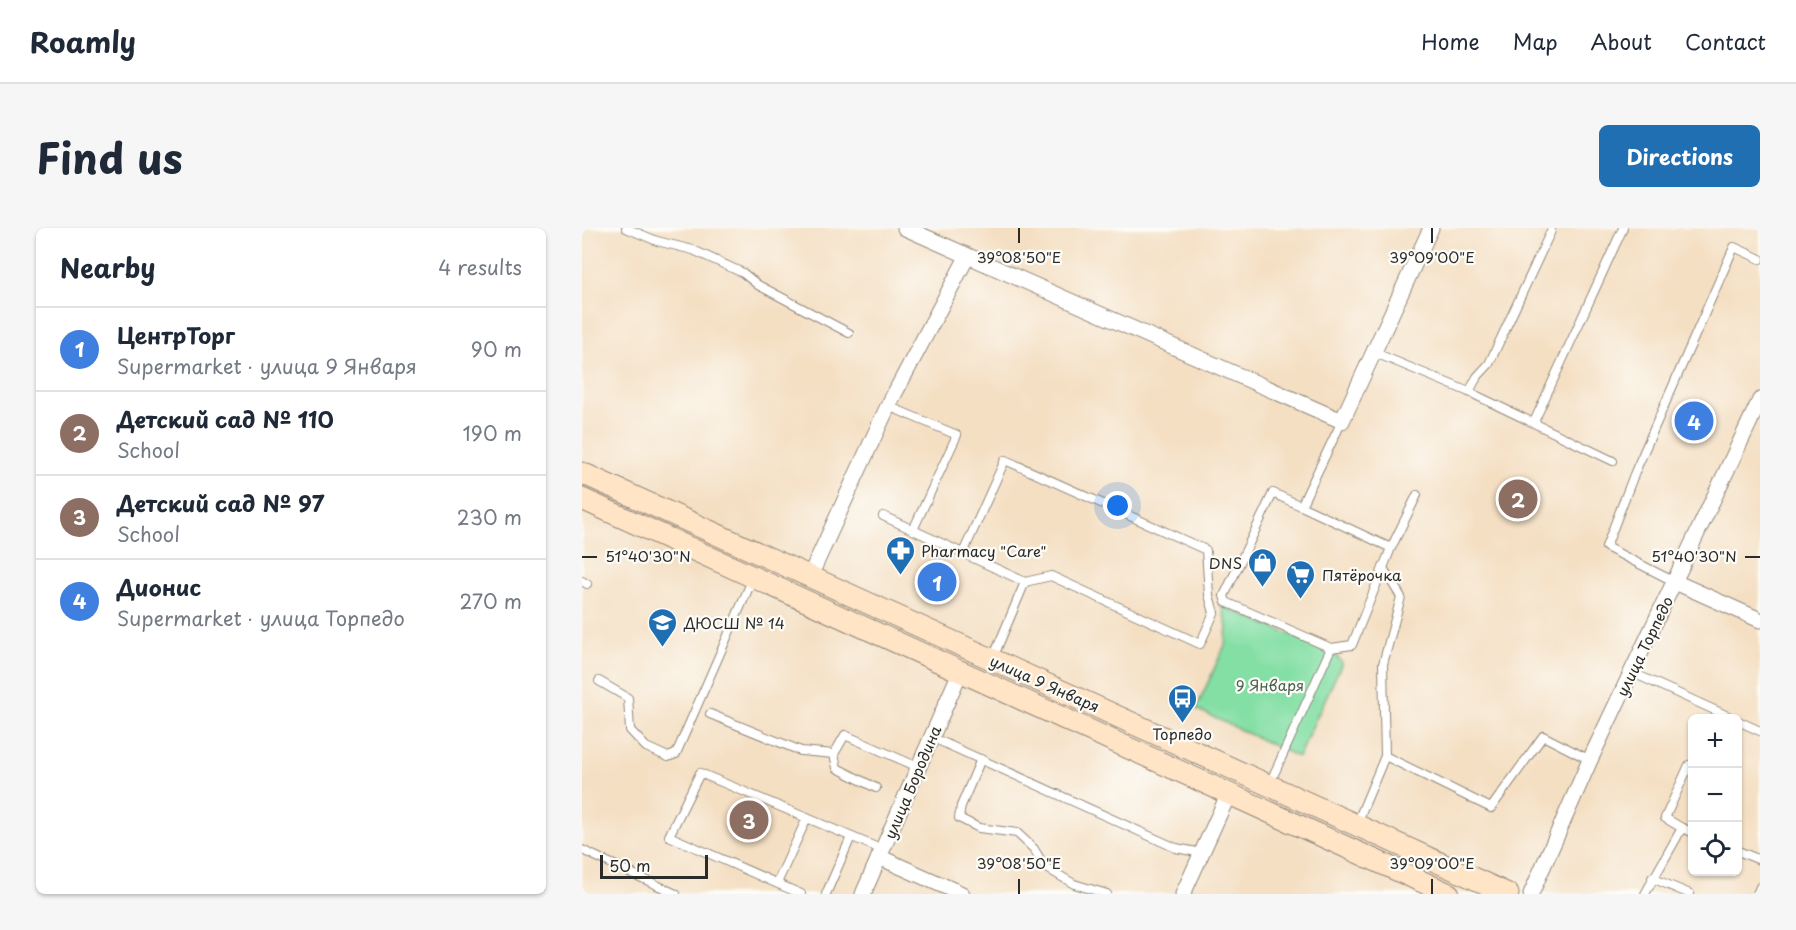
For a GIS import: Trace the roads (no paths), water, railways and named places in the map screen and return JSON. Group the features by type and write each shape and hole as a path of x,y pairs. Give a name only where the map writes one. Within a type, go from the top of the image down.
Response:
{"main road":[{"name":"улица 9 Января","path":"582,474 1508,894"},
{"name":"улица 9 Января","path":"582,499 1449,894"}],"street":[{"path":"905,228 1342,420 1431,228"},
{"path":"810,576 888,406 967,257"},
{"name":"улица Торпедо","path":"1531,894 1590,760 1760,400"},
{"path":"1675,582 1760,620"},
{"name":"улица Бородина","path":"863,894 961,670"},
{"path":"1183,894 1229,793"},
{"path":"881,853 955,893"}],"lane":[{"path":"626,228 657,241 693,250 743,273 758,285 849,333"},
{"path":"1534,422 1623,228"},
{"path":"1469,392 1477,376 1490,364 1551,231"},
{"path":"1675,582 1606,547 1635,472 1734,247 1760,259"},
{"path":"1373,352 1469,392 1613,461"},
{"path":"888,406 957,435 913,530"},
{"path":"1301,506 1342,420"},
{"path":"883,516 1025,582 1051,576 1200,644 1214,613 1209,595 1206,550 1005,460 963,553"},
{"path":"1391,548 1274,493 1224,596 1226,602 1331,648 1352,645 1391,548 1417,495"},
{"path":"1356,824 1385,756 1383,664 1401,597 1383,568"},
{"path":"599,681 628,698 630,730 646,747 668,757 676,754 754,576"},
{"path":"992,659 1025,582"},
{"path":"1269,784 1331,648"},
{"path":"1631,672 1723,714"},
{"path":"710,714 801,751 834,754"},
{"path":"1742,723 1760,731"},
{"path":"876,788 837,768 834,754 845,735 918,767"},
{"path":"1385,756 1491,808 1542,736 1590,760"},
{"path":"931,737 1176,848 1202,853"},
{"path":"981,759 961,806 959,818 978,828 1017,833 1034,849 1045,867 1074,884 1107,894"},
{"path":"1688,767 1665,818 1688,830"},
{"path":"801,894 669,836 701,772 851,837 881,853"},
{"path":"777,883 807,818"},
{"path":"1645,894 1682,828"},
{"path":"826,894 851,837"},
{"path":"582,850 676,894"},
{"path":"1742,852 1760,860"},
{"path":"1652,878 1690,894"},
{"path":"1756,894 1760,887"}],"place":[{"name":"Дионис","path":"1694,421"},
{"name":"Детский сад № 110","path":"1518,499"},
{"name":"Pharmacy \"Care\"","path":"900,576"},
{"name":"ЦентрТорг","path":"937,582"},
{"name":"DNS","path":"1263,588"},
{"name":"Пятёрочка","path":"1301,600"},
{"name":"ДЮСШ № 14","path":"663,648"},
{"name":"Торпедо","path":"1182,724"},
{"name":"Детский сад № 97","path":"749,820"}],"park label":[{"name":"9 Января","path":"1270,684"}]}
